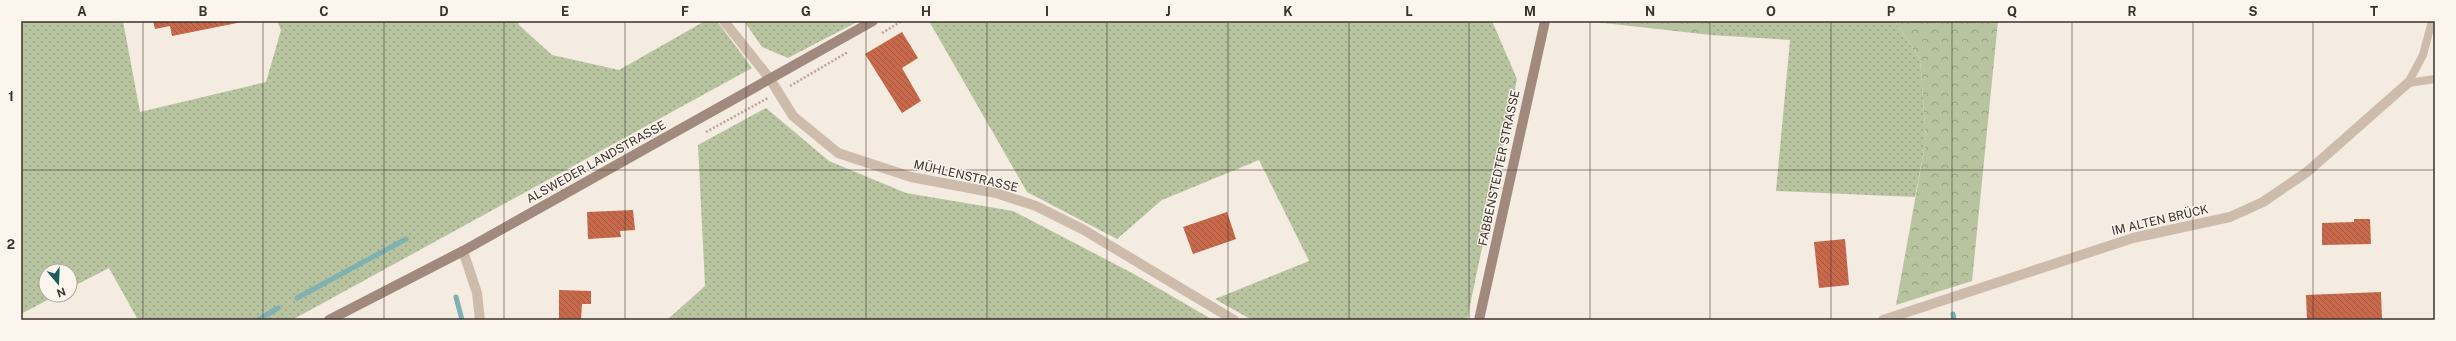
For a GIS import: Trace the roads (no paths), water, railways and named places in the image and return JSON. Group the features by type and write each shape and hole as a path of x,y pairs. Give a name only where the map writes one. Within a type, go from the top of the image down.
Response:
{"street":[{"name":"MÜHLENSTRASSE","path":"724,21 770,79 793,116 838,152 911,177 996,193 1036,206 1084,230 1234,320"},
{"name":"ALSWEDER LANDSTRASSE","path":"329,320 343,317 873,21"},
{"name":"FABBENSTEDTER STRASSE","path":"1479,320 1544,21"},
{"name":"IM ALTEN BRÜCK","path":"1883,320 2133,238 2230,217 2263,202 2307,172 2408,83"},
{"path":"463,251 477,293 480,320"}],"lane":[{"path":"2408,83 2423,55 2432,21"},
{"path":"2408,83 2435,80"}],"waterway":[{"path":"297,298 406,239"},
{"path":"456,297 462,320"},
{"path":"258,320 278,308"},
{"path":"1953,314 1954,320"}]}
